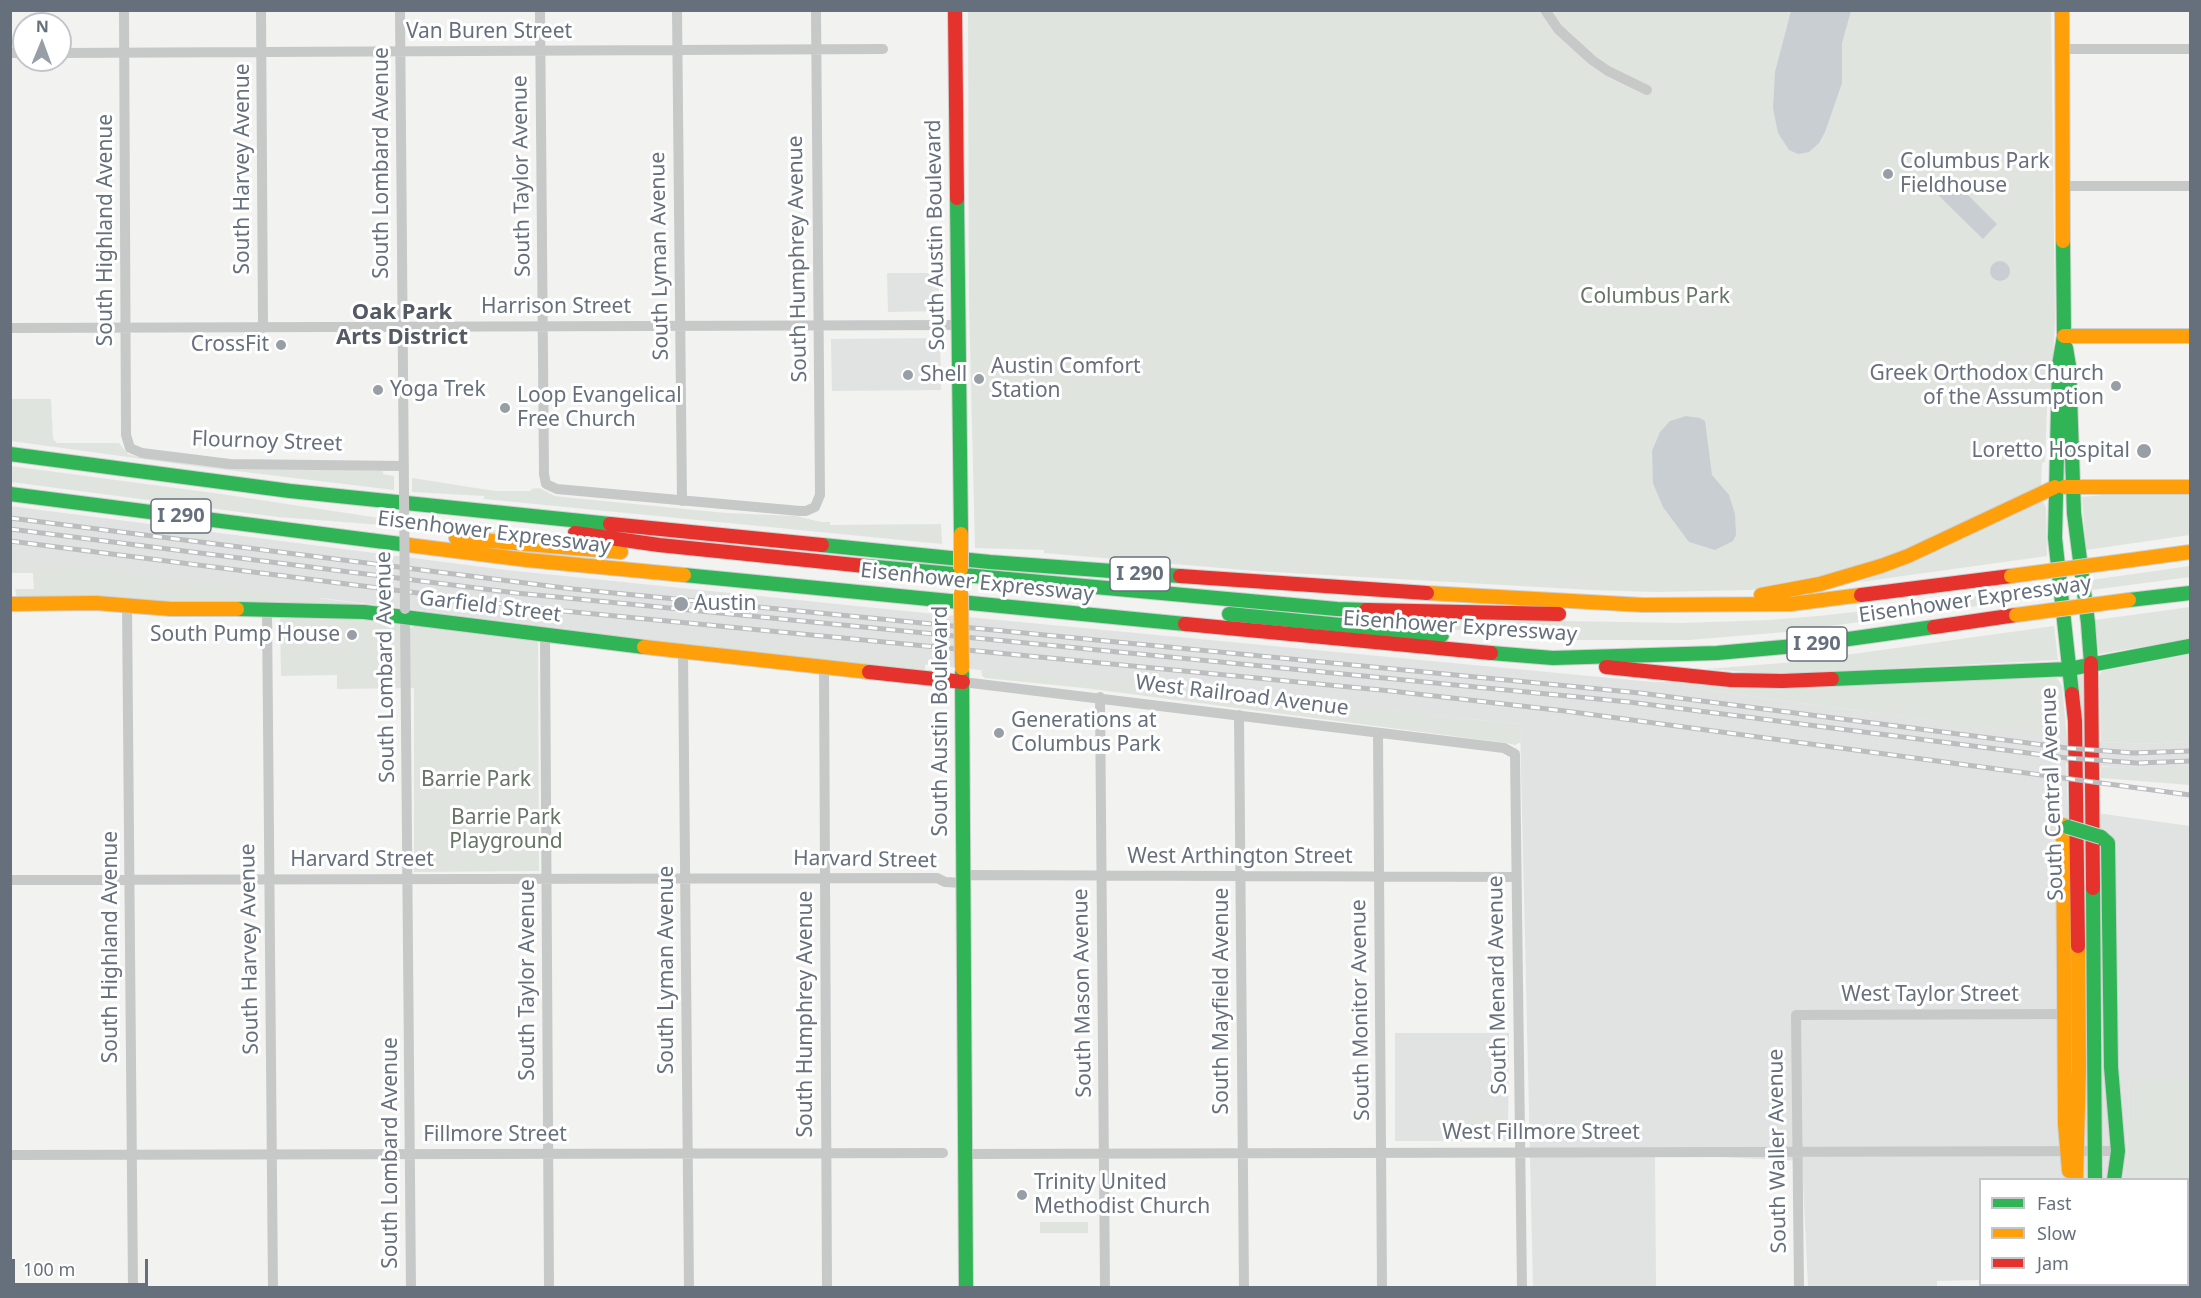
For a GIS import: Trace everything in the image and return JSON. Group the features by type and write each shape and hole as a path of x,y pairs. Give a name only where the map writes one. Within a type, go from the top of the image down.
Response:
{"main road":[{"name":"South Austin Boulevard","path":"955,10 963,682 966,1287"},
{"name":"South Central Avenue","path":"2062,10 2064,336 2059,365 2055,538 2075,721 2079,1068 2072,1151 2076,1178"},
{"name":"South Central Avenue","path":"2064,336 2070,366 2073,487 2091,665 2095,1178"},
{"path":"2064,336 2190,336"},
{"name":"Eisenhower Expressway","path":"10,454 290,491 990,562 1226,581 1643,605 1791,604 1836,600 2190,552"},
{"path":"1732,605 1770,592 1820,584 1881,566 1908,556 2055,488 2190,487"},
{"name":"Eisenhower Expressway","path":"10,494 527,560 1334,639 1553,658 1717,653 1806,645 2190,593"},
{"path":"491,512 548,529 658,545 1176,608"},
{"path":"352,538 414,535 961,581 1348,610 1681,616 1742,614 1791,604"},
{"name":"Garfield Street","path":"10,604 96,603 171,609 405,613 545,636 963,682"},
{"path":"1211,612 1560,648 1616,657"},
{"path":"1553,658 1625,670 1731,680 1782,681 2069,669 2190,646"},
{"path":"2070,1178 2072,1151 2065,1014 2064,825 2101,837 2108,843 2112,1078 2118,1151 2114,1178"},
{"path":"2095,1078 2112,1078"}],"street":[{"name":"South Highland Avenue","path":"124,10 126,435 130,448"},
{"name":"South Harvey Avenue","path":"261,10 263,328"},
{"name":"South Lombard Avenue","path":"400,10 411,1287"},
{"name":"South Taylor Avenue","path":"540,10 544,474 546,484 557,489 682,501"},
{"name":"South Lyman Avenue","path":"677,10 682,501"},
{"name":"South Humphrey Avenue","path":"682,501 800,511 815,507 819,501 816,10"},
{"path":"1545,10 1558,29 1592,60 1608,71 1647,90"},
{"path":"2062,49 2190,49"},
{"name":"Van Buren Street","path":"72,53 883,50"},
{"path":"2064,186 2190,186"},
{"name":"Harrison Street","path":"10,328 958,325"},
{"name":"Flournoy Street","path":"130,448 142,453 230,464 404,466"},
{"name":"South Highland Avenue","path":"128,606 133,1287"},
{"name":"South Harvey Avenue","path":"267,610 273,1287"},
{"name":"South Taylor Avenue","path":"545,636 549,1287"},
{"name":"South Lyman Avenue","path":"683,652 688,1287"},
{"name":"South Humphrey Avenue","path":"824,667 827,1287"},
{"name":"West Railroad Avenue","path":"963,682 1504,748 1515,754"},
{"name":"South Mason Avenue","path":"1100,697 1105,1287"},
{"name":"South Mayfield Avenue","path":"1239,715 1244,1287"},
{"name":"South Monitor Avenue","path":"1378,733 1382,1287"},
{"name":"South Menard Avenue","path":"1515,754 1522,1287"},
{"name":"West Arthington Street","path":"963,879 1101,876 1516,877"},
{"name":"Harvard Street","path":"10,880 938,878 945,882 963,879"},
{"name":"West Taylor Street","path":"1796,1015 2065,1014"},
{"name":"South Waller Avenue","path":"1796,1015 1799,1287"},
{"name":"West Fillmore Street","path":"965,1154 2118,1151"},
{"name":"Fillmore Street","path":"10,1155 943,1153"}],"shaded area":[{"path":"1791,11 1851,11 1842,43 1842,83 1825,132 1819,143 1809,152 1798,154 1789,150 1778,133 1773,108 1775,72"},
{"path":"1950,177 1997,224 1983,239 1935,192"},
{"path":"1996,261 2004,261 2010,267 2010,275 2004,281 1996,281 1990,275 1990,267"},
{"path":"887,273 939,273 939,311 888,312"},
{"path":"940,338 941,390 832,391 831,339"},
{"path":"1686,416 1705,421 1712,475 1729,495 1735,514 1736,535 1733,541 1715,550 1689,542 1663,507 1653,483 1652,451 1660,432 1670,421"},
{"path":"10,506 506,570 925,613 1653,682 2101,742 2146,744 2190,741 2190,768 2137,769 2066,763 2068,809 2190,826 2190,1079 2129,1079 2127,1169 2123,1178 1979,1178 1979,1280 1937,1281 1937,1288 1808,1287 1802,1161 1655,1154 1656,1287 1533,1287 1520,724 550,627 321,598 139,599 112,593 34,589 33,573 11,573"},
{"path":"1395,1033 1509,1033 1508,1141 1395,1141"}],"green space":[{"name":"Columbus Park","path":"968,11 2051,11 2055,321 2045,462 2042,463 2041,486 1890,556 1786,586 1749,590 1656,592 1591,590 1256,571 1044,553 1044,550 975,548 969,305"},
{"path":"11,399 51,399 53,439 57,443 119,443 128,454 134,456 204,466 383,471 383,474 394,476 394,490 194,466 11,441"},
{"path":"11,466 386,519 395,521 395,526 278,517 11,482"},
{"path":"412,478 495,491 531,491 531,489 539,488 555,496 563,497 726,513 796,516 830,522 830,525 941,524 942,544 484,499 484,496 412,492"},
{"path":"2123,493 2190,494 2190,535 2086,550 2082,497"},
{"path":"2043,501 2046,508 2047,556 1860,582"},
{"path":"413,523 513,532 548,537 413,528"},
{"path":"10,558 385,607 385,609 171,603 117,597 17,597 15,589 34,589 33,573 11,573"},
{"path":"2190,566 2190,577 2092,590 2091,580"},
{"path":"2049,586 2050,596 1786,632 1689,640 1553,640 1391,623 1391,618 1682,623 1768,620 1914,605"},
{"path":"2190,607 2190,639 2099,654 2095,620"},
{"name":"Barrie Park","path":"328,611 399,624 400,627 412,628 414,624 536,640 538,643 539,871 414,872 414,688 337,689 337,675 281,676 280,612"},
{"path":"421,611 550,627 925,663 925,672 729,652 421,614"},
{"path":"2054,626 2058,660 1778,674 1706,669 1795,662"},
{"path":"2190,654 2190,741 2146,744 2101,742 2099,676 2102,671"},
{"path":"981,669 1520,724 1521,742 1515,745 1084,688 985,678 982,676"},
{"path":"2084,671 2086,739 2081,739 2076,676"},
{"path":"2057,678 2062,686 2067,738 1653,682"},
{"path":"2101,767 2190,768 2190,785 2101,778"},
{"path":"2129,1079 2190,1079 2190,1287 2112,1287 2189,1286 2189,1178 2123,1178 2127,1169"},
{"path":"2104,1082 2106,1082 2110,1124 2104,1143"},
{"path":"1499,1114 1499,1131 1482,1131 1481,1128 1466,1127 1466,1115"},
{"path":"1040,1222 1088,1222 1088,1233 1040,1233"}],"railway":[{"path":"10,518 573,589 1640,693 2067,748 2133,753 2190,751"},
{"path":"10,529 516,593 1629,702 2067,758 2138,763 2190,761"},
{"path":"10,541 543,609 1391,691 1565,711 2190,795"}],"traffic: fast":[{"path":"957,198 961,534"},
{"path":"2063,241 2064,336 2059,365 2055,538 2072,694"},
{"path":"2066,348 2069,366 2074,513 2091,663"},
{"path":"10,454 290,491 610,524"},
{"path":"10,494 408,545"},
{"path":"822,545 990,562 1180,576"},
{"path":"865,566 1366,610"},
{"path":"684,575 1185,624"},
{"path":"2129,600 2190,593"},
{"path":"237,609 364,612 644,647"},
{"path":"1229,614 1442,635"},
{"path":"1491,653 1553,658 1717,653 1806,645 1934,627"},
{"path":"1832,679 2069,669 2190,646"},
{"path":"962,673 966,1288"},
{"path":"2068,827 2101,837"},
{"path":"2101,837 2108,843 2111,1067 2118,1151 2114,1178"},
{"path":"2093,888 2095,1178"}],"traffic: slow":[{"path":"2062,10 2063,241"},
{"path":"2064,336 2190,336"},
{"path":"1761,595 1820,584 1881,566 1908,556 2055,487"},
{"path":"2064,487 2190,487"},
{"path":"961,534 961,569"},
{"path":"456,538 621,552"},
{"path":"408,545 527,560 684,575"},
{"path":"2124,561 2190,552"},
{"path":"2011,576 2124,561"},
{"path":"961,593 962,668"},
{"path":"1427,593 1643,605 1791,604 1861,595"},
{"path":"2016,615 2129,600"},
{"path":"10,604 96,603 171,609 237,609"},
{"path":"644,647 869,672"},
{"path":"2068,827 2063,825 2065,1124 2069,1171"},
{"path":"2076,1178 2079,1068 2078,946"}],"traffic: jam":[{"path":"955,10 957,198"},
{"path":"610,524 822,545"},
{"path":"575,533 659,545 865,566"},
{"path":"1180,576 1427,593"},
{"path":"1861,595 2011,576"},
{"path":"1366,610 1559,614"},
{"path":"1934,627 2016,615"},
{"path":"1185,624 1491,653"},
{"path":"2091,663 2093,888"},
{"path":"1606,667 1731,680 1832,679"},
{"path":"869,672 963,682"},
{"path":"2072,694 2075,721 2078,946"}],"place":[{"name":"Columbus Park Fieldhouse","path":"1888,174"},
{"name":"CrossFit","path":"281,345"},
{"name":"Shell","path":"908,375"},
{"name":"Austin Comfort Station","path":"979,379"},
{"name":"Greek Orthodox Church of the Assumption","path":"2116,386"},
{"name":"Yoga Trek","path":"378,390"},
{"name":"Loop Evangelical Free Church","path":"505,408"},
{"name":"Loretto Hospital","path":"2144,451"},
{"name":"Austin","path":"681,604"},
{"name":"South Pump House","path":"352,635"},
{"name":"Generations at Columbus Park","path":"999,733"},
{"name":"Trinity United Methodist Church","path":"1022,1195"}],"district":[{"name":"Oak Park Arts District","path":"402,326"}],"park label":[{"name":"Barrie Park Playground","path":"506,830"}]}
